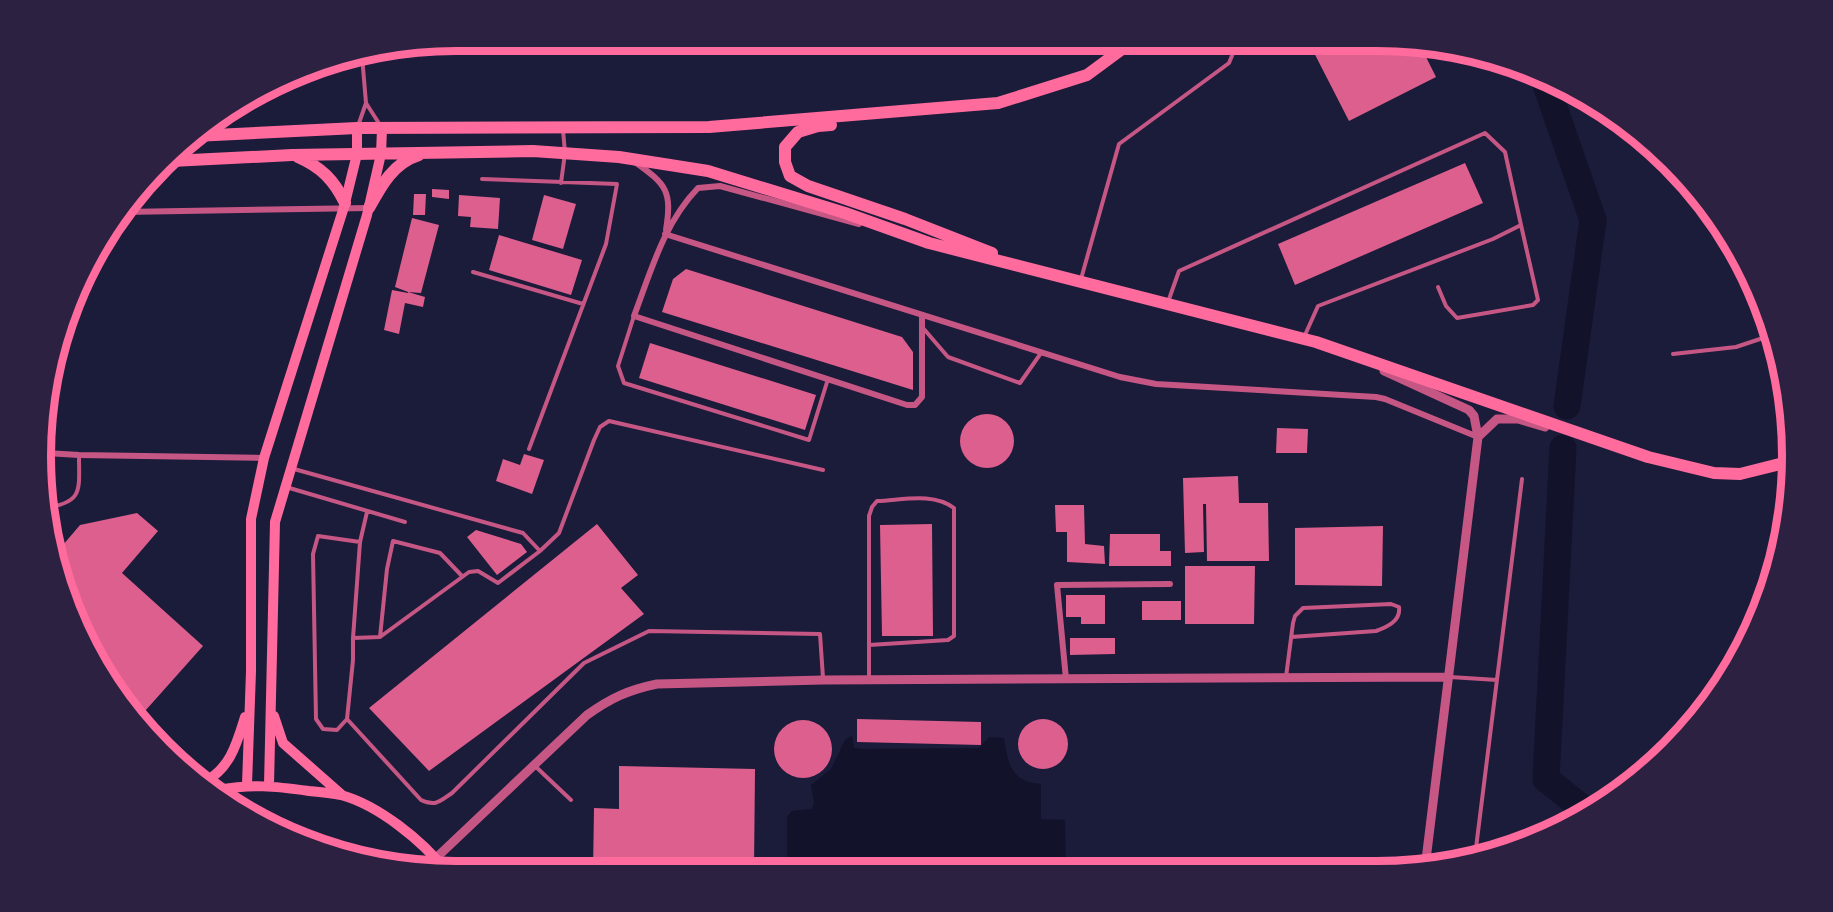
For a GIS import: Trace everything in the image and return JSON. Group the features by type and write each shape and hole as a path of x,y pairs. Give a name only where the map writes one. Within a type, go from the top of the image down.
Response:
{"main road":[{"path":"209,135 357,128 709,127 998,103 1087,75 1119,51"},
{"path":"959,106 818,126 798,132 785,147 785,162 790,176 808,186 905,219 1052,276"},
{"path":"247,785 251,519 264,458 344,205 357,154 357,128"},
{"path":"269,785 276,522 369,208 381,154 382,129"},
{"path":"180,161 292,155 533,151 630,159 708,171 845,213 929,243 1309,340 1648,457 1722,474 1740,474 1782,464"},
{"path":"369,208 384,181 393,171 403,162 425,153"},
{"path":"292,155 317,166 326,174 334,182 344,205"},
{"path":"211,779 217,776 236,748 249,702"},
{"path":"271,707 283,743 342,795"},
{"path":"225,789 247,785 269,785 342,795 368,806 403,829 436,858"}],"street":[{"path":"630,159 655,177 665,191 670,204 665,234 634,316 907,405 915,405 922,397 922,315"},
{"path":"665,234 687,200 698,188 720,186 929,243"},
{"path":"133,212 344,205 369,208"},
{"path":"665,234 1120,377 1156,384 1385,399 1478,437"},
{"path":"1309,340 1450,399 1469,410 1474,416 1478,437 1426,858"},
{"path":"1478,437 1497,419 1518,419 1648,457"},
{"path":"51,453 264,458"},
{"path":"1066,680 1057,585 1170,584"},
{"path":"436,858 594,711 607,701 631,690 657,684 869,680 1449,677"}],"lane":[{"path":"1080,282 1119,144 1229,63 1234,51"},
{"path":"357,128 366,103 362,62"},
{"path":"366,103 382,129"},
{"path":"561,183 565,153 562,127"},
{"path":"1168,303 1179,272 1485,133 1505,152 1538,300 1533,305 1457,318 1446,306 1438,287"},
{"path":"482,179 617,184 606,244 530,449"},
{"path":"1309,340 1318,306 1493,239 1521,225"},
{"path":"473,272 583,304"},
{"path":"634,316 618,366 624,383 809,440 828,379"},
{"path":"922,326 948,357 1020,383 1042,352"},
{"path":"1673,354 1736,347 1764,338"},
{"path":"353,638 380,637 462,576 478,571 498,583 540,551 559,533 594,440 600,428 609,421 823,470"},
{"path":"54,507 71,501 77,494 79,455"},
{"path":"291,468 523,533 540,551"},
{"path":"1475,849 1522,479"},
{"path":"285,487 405,522"},
{"path":"869,680 869,516 872,507 877,501 930,498 945,501 954,508 954,636 948,640 870,645"},
{"path":"360,542 318,536 313,554 316,719 323,729 337,730 347,719 360,542 367,512"},
{"path":"380,637 387,569 393,541 440,553 462,576"},
{"path":"1286,678 1291,637 1295,616 1303,608 1391,604 1399,608 1398,618 1388,627 1376,631 1291,637"},
{"path":"347,719 422,800 430,804 438,803 452,793 584,663 649,631 820,634 823,681"},
{"path":"1449,677 1497,680"},
{"path":"534,766 571,800"}],"shaded area":[{"path":"852,736 854,748 863,749 979,748 989,737 1004,738 1007,756 1017,775 1031,783 1041,784 1041,819 1065,820 1066,861 787,861 787,817 792,811 812,809 814,803 811,785 831,769 845,740"}],"building":[{"path":"1313,51 1424,54 1436,77 1349,121"},
{"path":"1465,163 1483,203 1295,285 1278,244"},
{"path":"432,189 449,190 449,199 432,197"},
{"path":"414,194 426,194 425,215 413,215"},
{"path":"459,195 500,198 498,229 470,227 471,217 458,216"},
{"path":"544,195 576,204 563,249 532,240"},
{"path":"412,218 439,225 421,293 408,292 395,287"},
{"path":"499,235 582,260 571,295 489,270"},
{"path":"686,269 902,337 913,352 913,390 662,312 673,279"},
{"path":"392,290 425,297 423,307 405,303 399,334 384,330"},
{"path":"650,343 816,395 805,430 639,378"},
{"path":"987,414 997,416 1006,422 1012,431 1014,441 1012,451 1006,460 997,466 987,468 977,466 968,460 962,451 960,441 962,431 968,422 977,416"},
{"path":"1277,428 1308,429 1307,453 1276,453"},
{"path":"524,454 544,460 532,494 496,481 503,459 520,465"},
{"path":"1238,476 1239,503 1268,503 1269,561 1207,561 1206,504 1203,504 1204,552 1185,553 1183,478"},
{"path":"1055,505 1084,505 1085,544 1104,546 1105,564 1067,562 1067,532 1056,532"},
{"path":"137,513 158,531 122,573 203,646 143,713 105,658 72,586 62,547 80,525"},
{"path":"597,524 638,575 621,588 644,614 429,771 369,708"},
{"path":"932,524 933,636 882,636 880,525"},
{"path":"1383,526 1382,586 1295,585 1295,528"},
{"path":"476,530 521,544 527,552 497,575 467,537"},
{"path":"1110,534 1160,534 1160,551 1171,551 1171,566 1109,566"},
{"path":"1185,566 1255,566 1254,624 1185,624"},
{"path":"1066,595 1105,595 1105,624 1081,624 1081,617 1066,617"},
{"path":"1142,601 1181,601 1181,620 1142,620"},
{"path":"1070,638 1115,638 1115,654 1070,655"},
{"path":"857,719 981,722 981,745 857,742"},
{"path":"1043,719 1061,726 1068,744 1061,762 1043,769 1025,762 1018,744 1025,726"},
{"path":"803,720 819,725 827,733 832,749 827,765 819,773 803,778 787,773 779,765 774,749 779,733 787,725"},
{"path":"619,766 755,769 754,861 593,861 594,808 619,809"}],"waterway":[{"path":"1548,89 1593,220 1567,406"},
{"path":"1563,448 1546,779 1581,807"}]}
